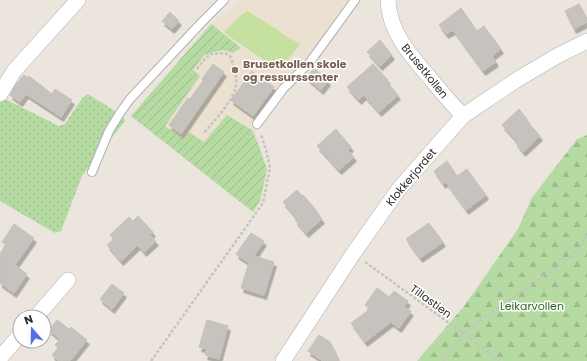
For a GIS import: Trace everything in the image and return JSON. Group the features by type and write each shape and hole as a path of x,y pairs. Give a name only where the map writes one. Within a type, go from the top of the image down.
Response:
{"street":[{"path":"0,94 14,71 78,0"},
{"name":"Brusetkollen","path":"388,0 392,23 400,40 411,57 463,116"},
{"name":"Klokkerjordet","path":"283,361 353,254 401,186 463,116 518,79 557,56 587,41"},
{"path":"43,309 68,280"},
{"path":"0,358 12,344"}],"lane":[{"path":"92,172 109,131 130,99 224,0"},
{"path":"257,124 283,89 310,62 355,0"}],"path":[{"path":"197,69 210,54 225,53 230,56 235,73 236,84 227,106 203,134"},
{"path":"151,361 263,203 270,168 263,138 257,124"},
{"path":"444,361 463,333 571,257 587,236"},
{"name":"Tillastien","path":"353,254 463,333 499,361"}],"shaded area":[{"name":"Brusetkollen skole og ressurssenter","path":"243,0 350,0 255,132 267,169 260,201 253,212 131,116 211,24"}],"green space":[{"path":"247,11 300,44 281,68 278,69 224,32"},
{"path":"211,24 241,48 233,53 224,50 204,55 193,70 200,76 165,126 184,139 189,132 204,142 227,115 252,130 267,169 260,201 253,212 131,116"},
{"path":"88,94 123,116 125,121 82,176 61,231 55,233 0,201 0,99 1,97 59,126 65,124 83,97"},
{"name":"Leikarvollen","path":"587,135 587,361 417,361 465,305 518,229 531,199 577,139"}],"building":[{"path":"579,4 587,19 587,22 574,29 565,11"},
{"path":"461,8 477,31 484,26 501,49 492,56 496,62 483,71 453,30 446,34 439,25"},
{"path":"170,12 179,21 172,29 162,21"},
{"path":"380,40 392,55 380,66 367,52"},
{"path":"213,64 224,72 181,134 169,125 188,98 190,99 203,81 202,79"},
{"path":"373,64 388,80 386,81 398,95 379,112 364,95 359,100 347,87"},
{"path":"314,68 328,81 321,90 307,78"},
{"path":"252,71 274,87 253,116 231,100"},
{"path":"24,75 28,78 29,76 52,94 55,89 72,100 61,117 26,94 20,102 10,95 16,84"},
{"path":"519,109 527,119 526,120 540,136 523,152 515,142 517,141 502,125"},
{"path":"336,129 351,147 348,150 354,157 339,170 317,146"},
{"path":"447,161 457,176 467,169 486,195 466,210 446,182 443,184 434,171"},
{"path":"297,190 317,211 316,212 322,219 306,233 295,220 297,218 283,202"},
{"path":"138,216 153,232 150,235 156,241 144,252 138,245 121,261 107,245 114,239 110,235 129,217 133,221"},
{"path":"429,223 443,242 420,258 406,239"},
{"path":"14,224 34,238 15,265 27,274 14,293 0,283 0,254 6,244 2,242"},
{"path":"251,233 264,241 254,256 274,262 264,295 241,288 249,263 236,254"},
{"path":"112,284 124,293 112,309 100,299"},
{"path":"377,288 389,297 394,291 408,301 404,307 411,311 399,328 391,322 365,342 351,323 370,309 365,305"},
{"path":"57,320 69,329 71,327 87,340 70,361 59,361 52,355 58,348 55,345 60,339 52,332 52,326"},
{"path":"207,320 228,326 219,359 205,355 207,349 199,347"},
{"path":"319,335 330,342 339,361 323,361 308,351"}],"place":[{"name":"Brusetkollen skole og ressurssenter","path":"235,70"}]}
